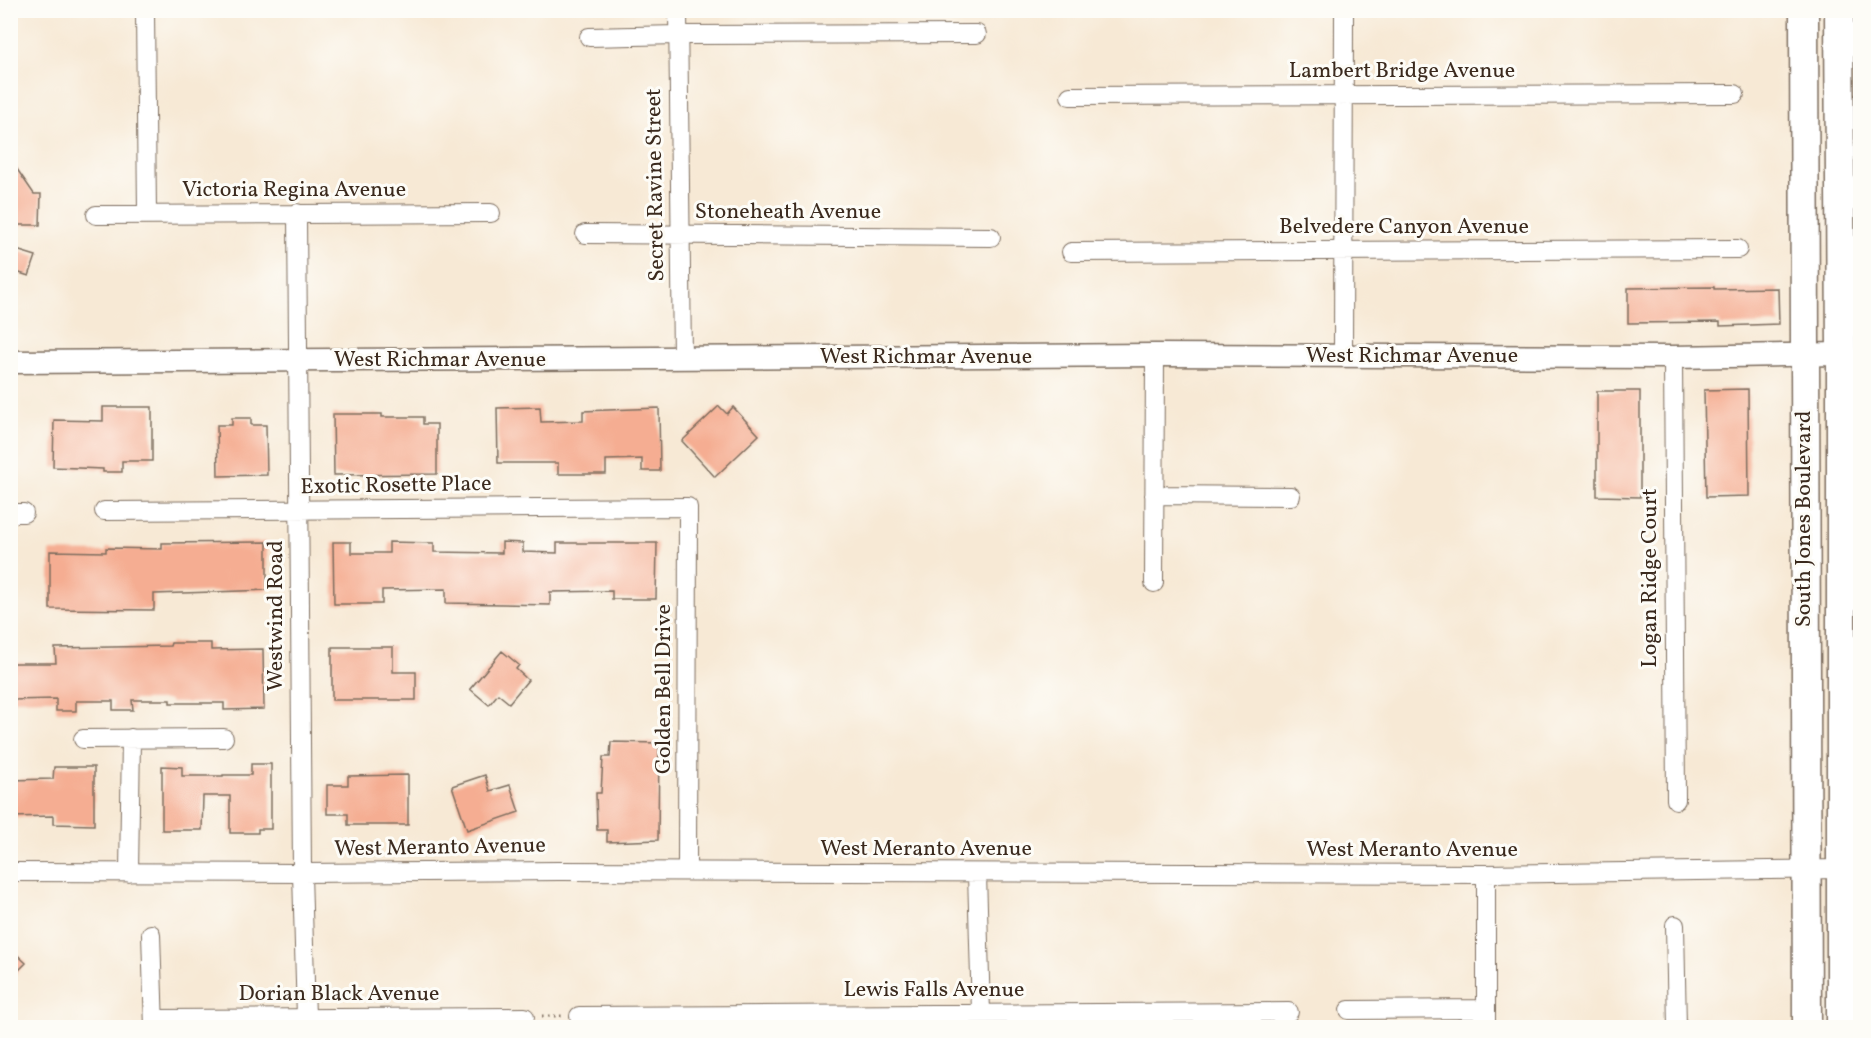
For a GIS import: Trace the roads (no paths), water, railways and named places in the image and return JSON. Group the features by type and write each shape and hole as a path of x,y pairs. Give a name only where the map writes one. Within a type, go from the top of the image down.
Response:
{"main road":[{"name":"South Jones Boulevard","path":"1803,10 1807,1028"},
{"name":"South Jones Boulevard","path":"1839,10 1851,354 1841,1028"}],"street":[{"path":"145,10 147,214"},
{"name":"Secret Ravine Street","path":"678,10 682,358"},
{"path":"1343,356 1344,10"},
{"path":"589,37 977,34"},
{"name":"Lambert Bridge Avenue","path":"1070,96 1735,94"},
{"name":"Westwind Road","path":"297,213 302,873 306,1018"},
{"name":"Victoria Regina Avenue","path":"96,215 491,213"},
{"name":"Stoneheath Avenue","path":"585,234 991,237"},
{"name":"Belvedere Canyon Avenue","path":"1071,252 1738,249"},
{"name":"West Richmar Avenue","path":"10,362 1155,356 1672,357 1851,354"},
{"path":"1154,583 1155,356"},
{"name":"Logan Ridge Court","path":"1672,357 1676,800"},
{"path":"1154,495 1291,496"},
{"name":"Exotic Rosette Place","path":"104,511 688,507"},
{"name":"Golden Bell Drive","path":"687,871 688,507"},
{"path":"129,873 131,738"},
{"path":"83,739 224,738"},
{"name":"West Meranto Avenue","path":"10,872 687,871 977,874 1486,874 1842,869"},
{"path":"977,874 981,1013"},
{"path":"1348,1010 1486,1018 1486,874"},
{"path":"1676,925 1677,1028"},
{"path":"151,934 154,1023"},
{"name":"Lewis Falls Avenue","path":"579,1016 613,1021 981,1013 1109,1020 1289,1012"},
{"name":"Dorian Black Avenue","path":"154,1023 306,1018 525,1017"}]}
